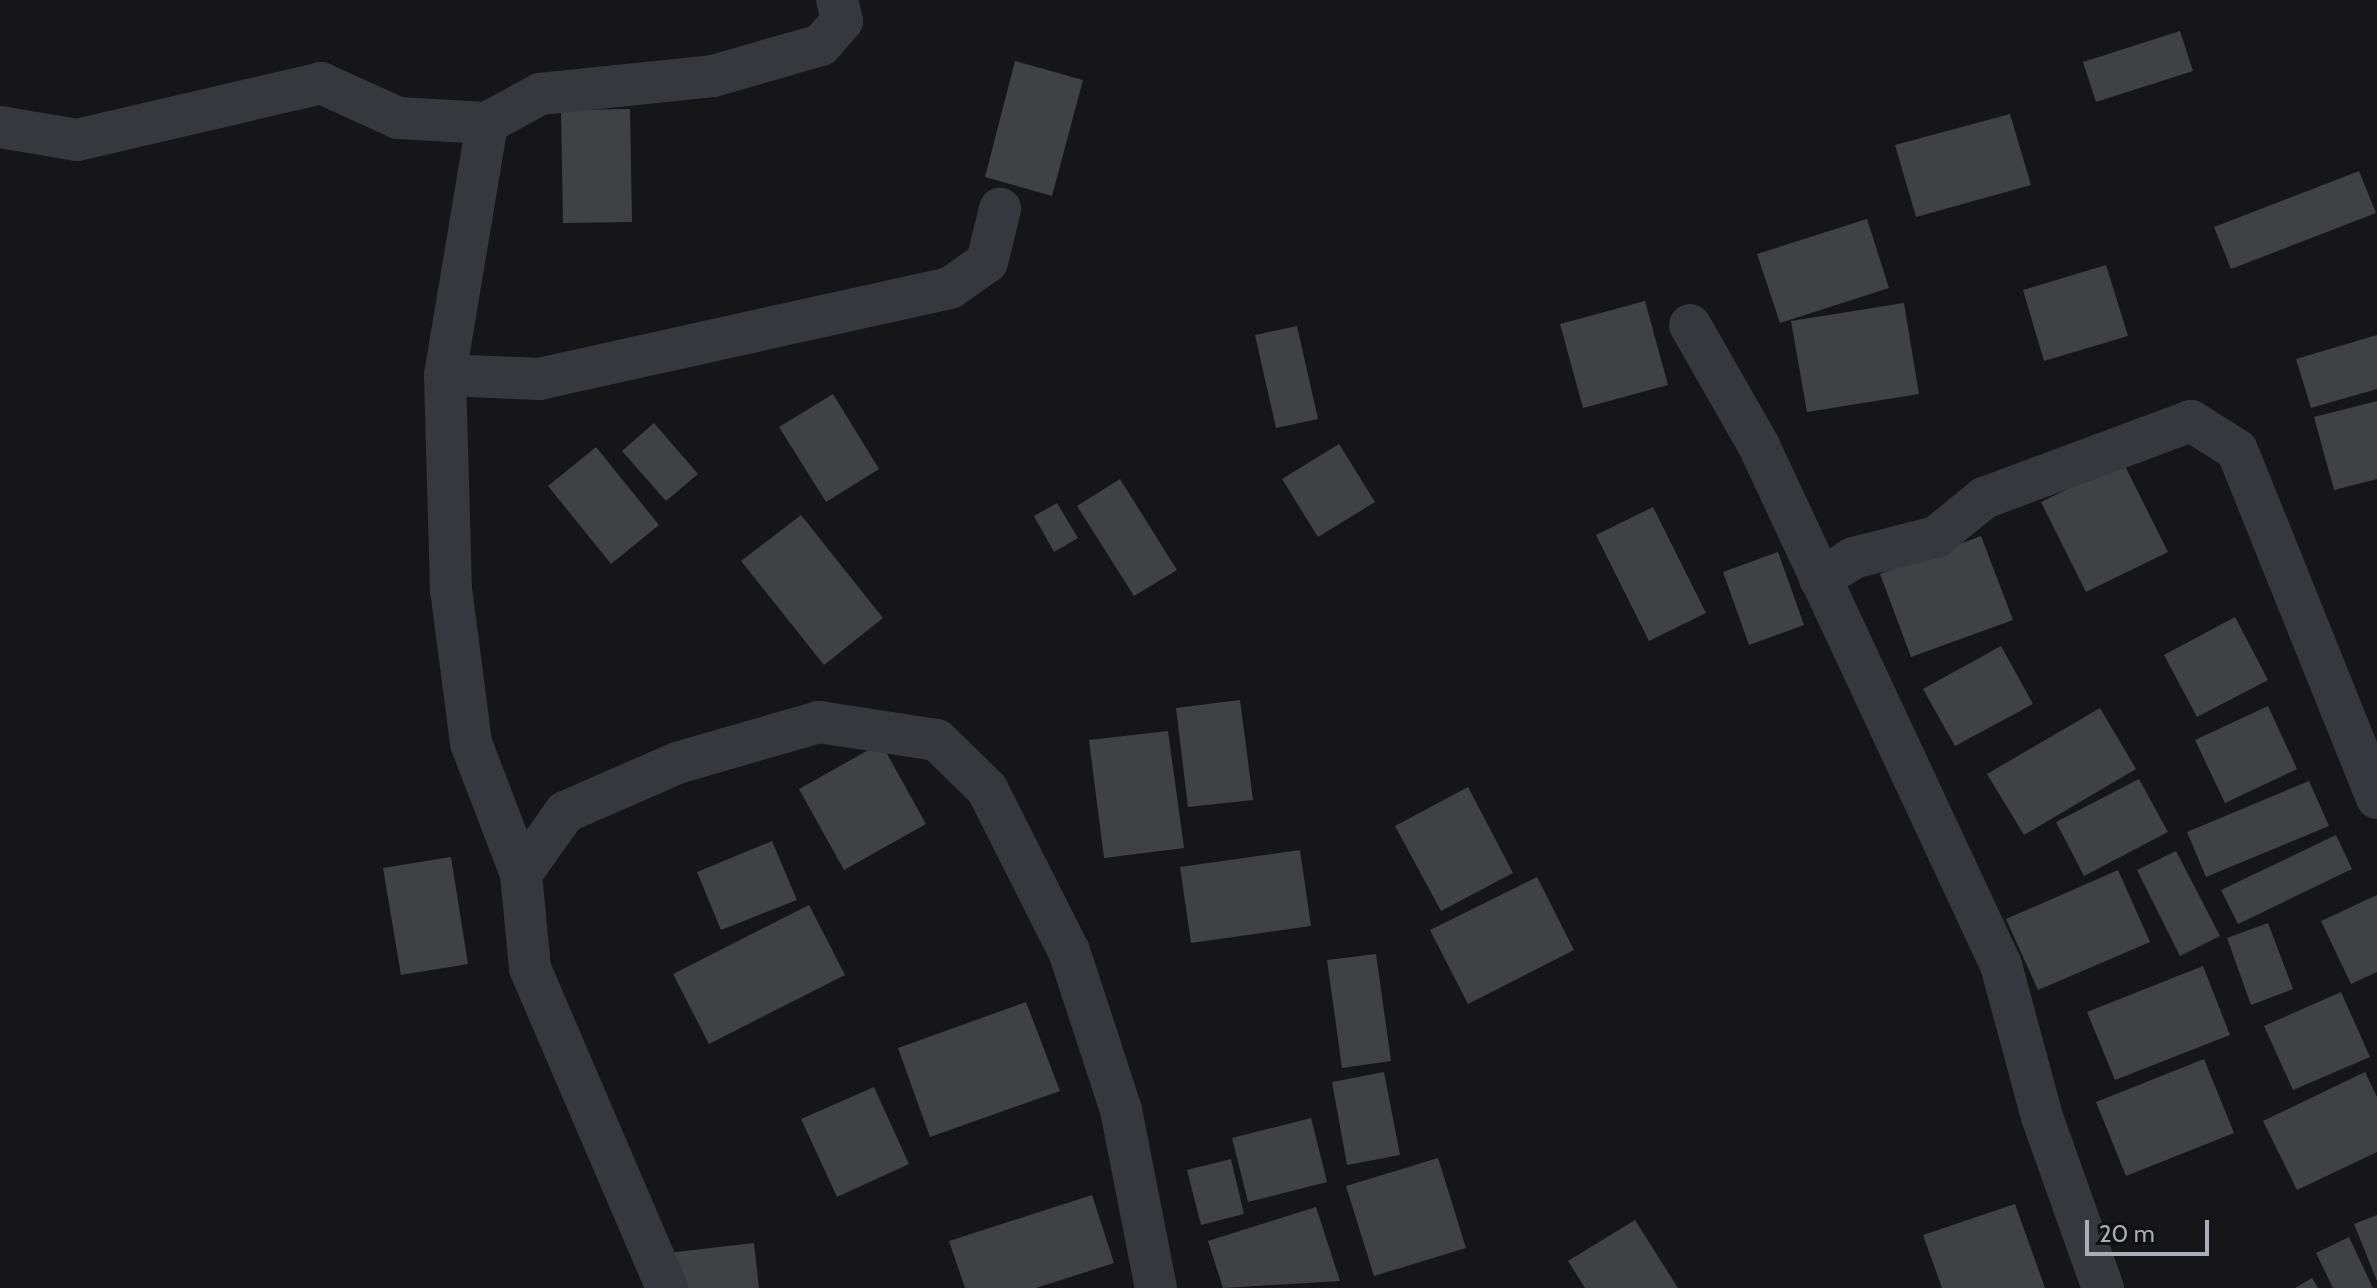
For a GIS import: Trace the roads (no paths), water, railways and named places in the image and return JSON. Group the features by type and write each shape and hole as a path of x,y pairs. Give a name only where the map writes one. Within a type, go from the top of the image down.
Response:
{"street":[{"path":"0,127 77,140 321,83 398,118 487,123 540,94 713,76 821,45 842,21 837,0"},
{"path":"487,123 445,375 451,590 471,743 521,874 530,968 667,1288"},
{"path":"445,375 539,379 950,288 987,262 1000,209"},
{"path":"1690,325 1759,446 2001,965 2042,1117 2103,1288"},
{"path":"1820,579 1853,558 1936,537 1984,498 2191,421 2237,450 2377,798"},
{"path":"521,874 565,812 677,763 819,722 937,740 987,789 1069,951 1121,1110 1156,1288"}]}
